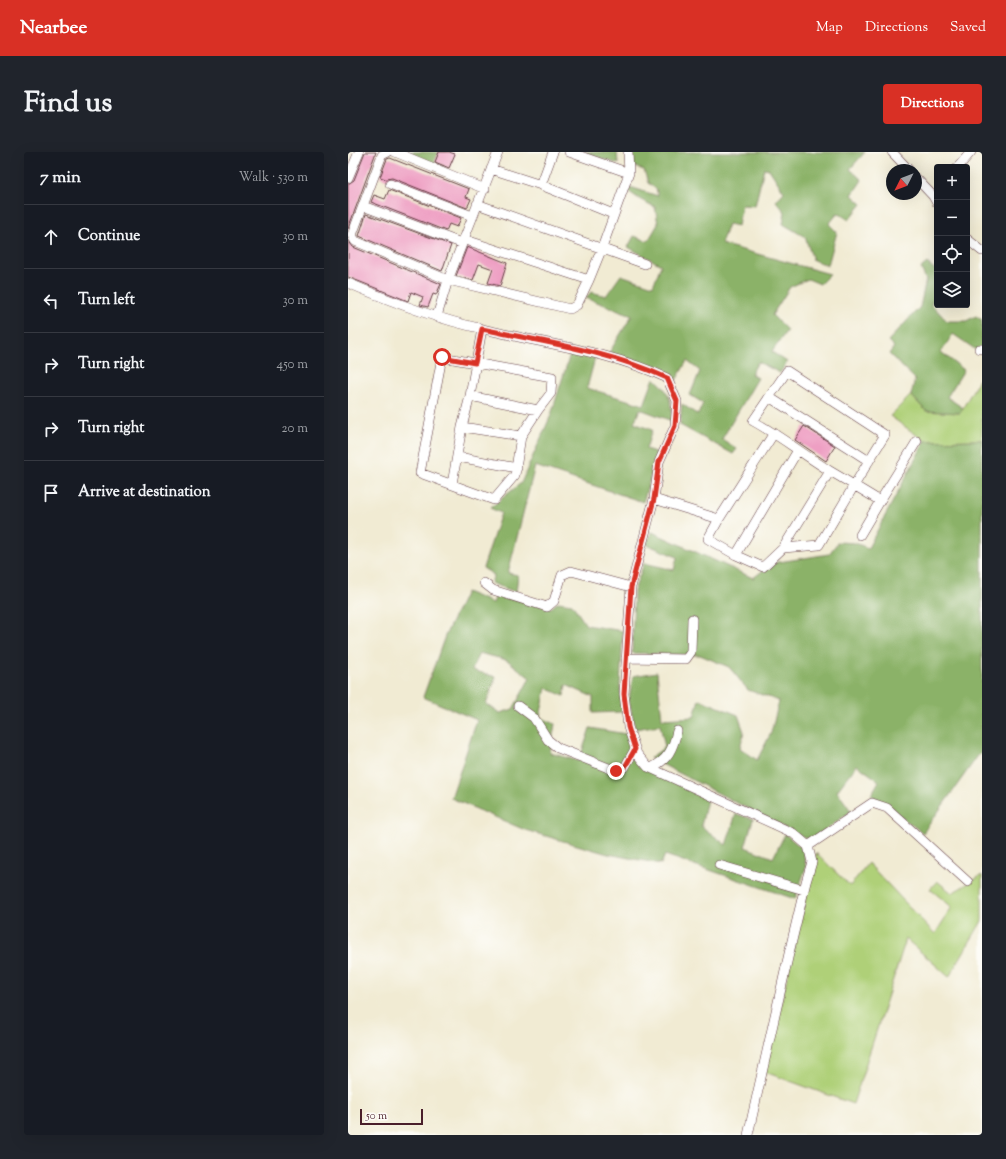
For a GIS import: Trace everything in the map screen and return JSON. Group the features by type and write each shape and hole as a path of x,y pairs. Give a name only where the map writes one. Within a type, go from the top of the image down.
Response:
{"street":[{"path":"348,178 359,152"},
{"path":"388,152 382,155 352,235 355,241 448,280 570,309 576,304 589,280 602,248 629,172 628,152"},
{"path":"395,152 485,189"},
{"path":"437,316 462,241 477,204 485,189 498,152"},
{"path":"541,185 553,152"},
{"path":"569,152 629,172"},
{"path":"892,152 903,164"},
{"path":"961,164 971,152"},
{"path":"491,169 541,185 613,214"},
{"path":"390,184 472,216"},
{"path":"922,184 934,195"},
{"path":"477,204 645,264"},
{"path":"363,206 462,241 589,280"},
{"path":"970,241 982,251"},
{"path":"348,283 394,303 437,316 482,329 573,348 642,366 667,378 677,401 675,426 659,462 654,499 631,587 624,694 628,727 637,754 651,768 793,834 808,846 812,862 804,890 748,1135"},
{"path":"452,484 482,329"},
{"path":"442,357 552,377 551,393 538,410 521,436 515,475 494,500 420,473 442,357"},
{"path":"783,548 819,545 855,485 869,461 885,435 787,371 753,420 830,471 855,485 880,501"},
{"path":"470,396 538,410"},
{"path":"769,396 869,461"},
{"path":"462,427 521,436"},
{"path":"774,433 719,519 708,539 736,555 764,567 783,548 830,471"},
{"path":"860,535 917,441"},
{"path":"736,555 798,450"},
{"path":"458,457 517,468"},
{"path":"654,499 719,519"},
{"path":"484,584 493,590 547,607 554,601 562,575 571,571 631,587"},
{"path":"626,658 686,659 691,652 692,619"},
{"path":"518,706 534,718 548,740 558,748 616,771 625,767 635,749"},
{"path":"651,768 663,763 668,756 677,731"},
{"path":"808,846 872,803 887,808 968,882"},
{"path":"719,865 804,890"}],"green space":[{"path":"406,152 447,152 443,167"},
{"path":"581,152 617,152 618,164"},
{"path":"632,152 865,152 850,169 862,180 852,195 862,204 849,220 838,213 829,224 837,232 828,265 813,260 805,237 783,224 785,212 776,201 784,192 769,169 764,168 755,206 742,205 738,226 728,224 721,244 830,274 820,284 808,279 790,287 772,315 787,330 772,352 787,362 780,373 758,362 751,374 758,378 722,439 737,449 733,454 680,425 682,404 698,415 703,403 690,395 700,371 687,361 675,382 667,373 609,353 632,315 586,298 591,292 606,296 621,275 653,286 661,265 628,247 634,236 648,241 658,224 655,207 639,199 628,191 630,187 658,196 656,189 648,183 644,170 632,166"},
{"path":"927,263 934,269 934,298 931,304 947,321 966,321 976,316 982,320 982,354 953,334 941,352 964,370 947,397 963,408 960,413 926,411 911,395 915,379 889,354 894,347 888,341 920,307 926,280 921,268"},
{"path":"571,351 595,358 587,388 644,405 654,378 663,387 669,397 672,421 640,409 634,423 652,430 646,449 658,453 643,502 535,466 508,573 518,575 516,592 491,583 494,575 483,568 501,513 490,508 521,483 551,415"},
{"path":"982,374 982,440 925,441 890,416 911,395 926,411 960,413"},
{"path":"982,440 982,752 923,833 871,795 879,781 857,765 837,791 851,811 811,841 650,758 665,747 660,725 635,729 629,700 633,676 657,672 662,719 694,717 699,699 738,715 744,732 740,748 757,760 771,733 779,701 748,690 729,667 700,655 632,653 634,591 644,563 674,570 677,557 646,544 652,532 753,578 773,563 829,554 838,542 855,543 868,548 925,441"},
{"path":"466,592 493,603 497,593 551,608 558,602 572,604 586,625 623,631 620,685 622,712 593,713 593,697 566,685 564,696 546,688 540,717 555,724 550,753 579,761 590,728 626,734 637,762 707,800 701,826 726,845 736,814 753,819 745,847 773,858 785,834 803,849 806,867 795,899 665,855 661,864 608,854 525,830 451,798 477,720 423,697 445,636","holes":["479,653 507,660 530,678 513,709 500,713 486,704 496,677 472,670"]},
{"path":"816,853 850,886 868,863 935,934 952,907 930,889 937,881 952,893 982,875 982,921 949,977 906,939 853,1104 765,1072"}],"building":[{"path":"365,152 376,152 348,229 348,184 354,180"},
{"path":"439,152 449,152 455,154 449,168 435,162"},
{"path":"390,158 469,189 466,197 471,199 467,208 392,178 386,179 380,177 387,159"},
{"path":"389,190 461,218 457,227 449,224 446,231 371,202 374,195 385,199"},
{"path":"366,214 451,245 442,271 359,236"},
{"path":"348,240 353,247 441,284 436,295 433,294 428,307 420,305 423,297 411,292 408,301 348,277"},
{"path":"467,247 507,263 500,286 488,283 493,269 479,264 473,280 456,276"},
{"path":"804,426 835,446 826,461 795,440"}],"route":[{"path":"442,357 475,363 482,329 573,348 642,366 667,378 677,401 675,426 659,462 654,499 631,587 624,694 628,727 635,749 625,767 616,771"}]}
